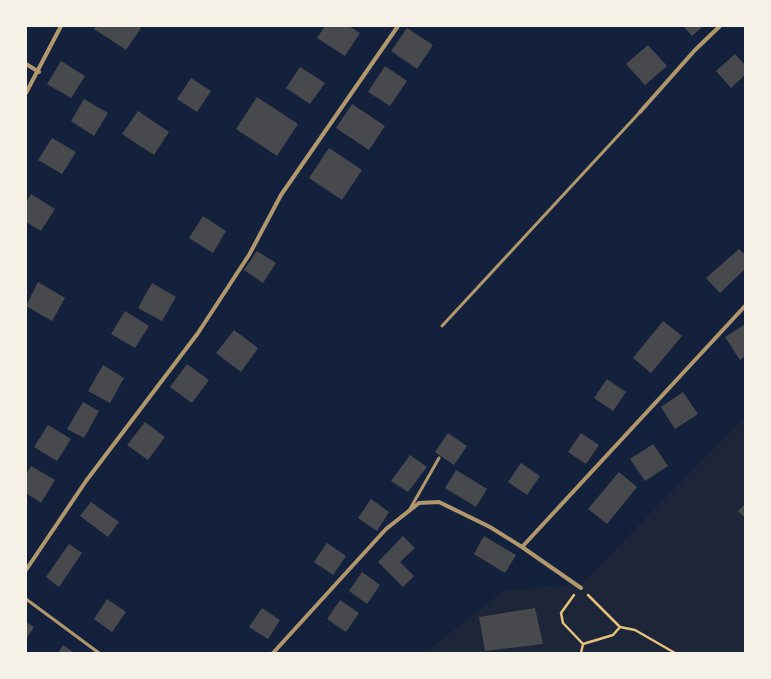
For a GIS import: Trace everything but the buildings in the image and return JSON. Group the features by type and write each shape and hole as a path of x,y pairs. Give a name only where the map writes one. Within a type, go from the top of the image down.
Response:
{"street":[{"path":"26,93 39,72 60,26"},
{"path":"26,570 86,481 198,333 249,255 281,195 398,26"},
{"path":"640,112 695,50 720,26"},
{"path":"26,64 39,72"},
{"path":"522,547 745,306"},
{"path":"273,653 386,529 419,503 439,502 490,527 522,547 581,588"}],"lane":[{"path":"442,326 640,112"},
{"path":"408,511 439,458"},
{"path":"26,599 99,653"}],"path":[{"path":"583,644 563,623 561,613 569,599 581,588 620,627 635,630 675,653"},
{"path":"583,644 613,635 620,627"},
{"path":"581,653 583,644"}],"shaded area":[{"path":"745,417 745,653 425,653 503,591 582,583"}]}
